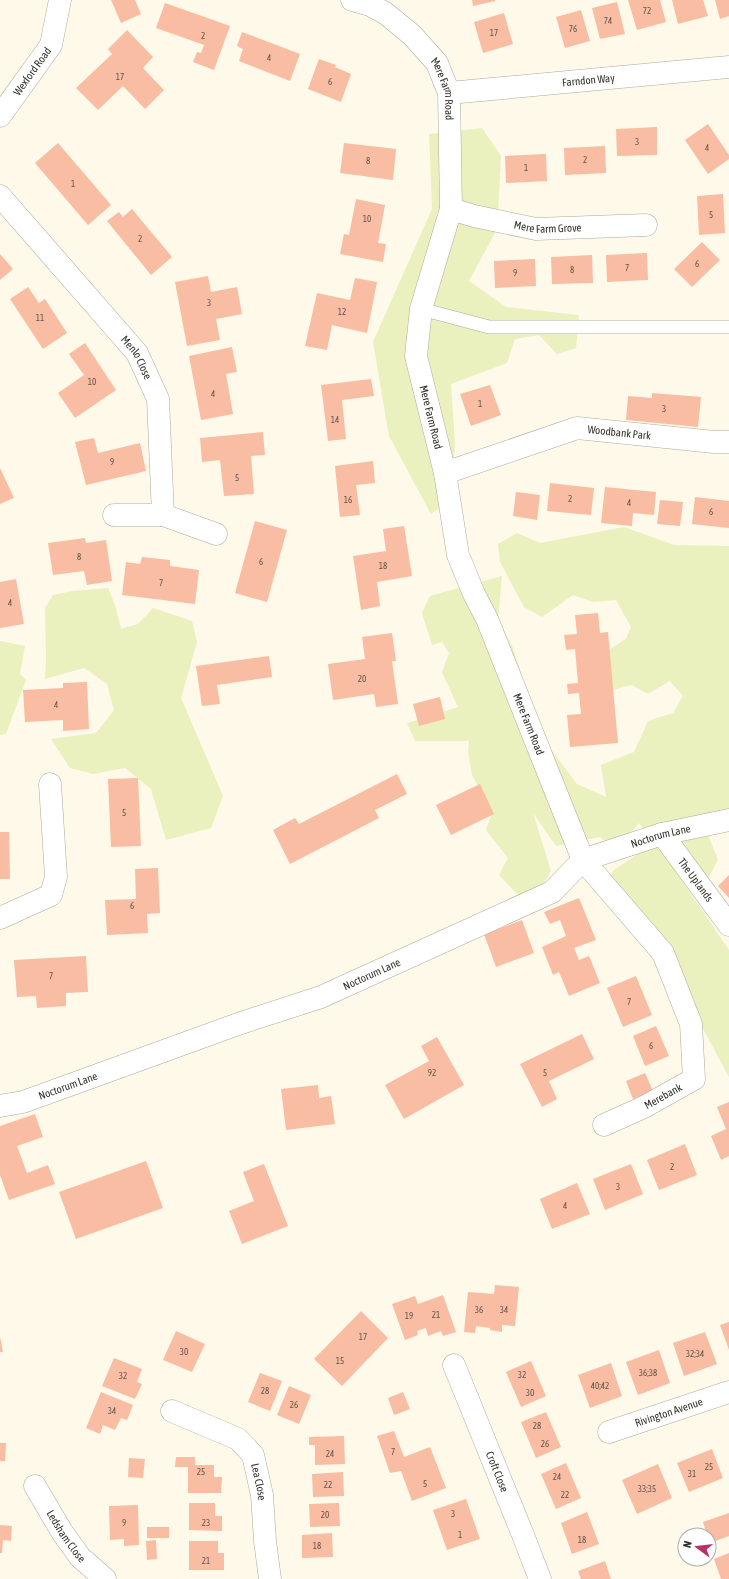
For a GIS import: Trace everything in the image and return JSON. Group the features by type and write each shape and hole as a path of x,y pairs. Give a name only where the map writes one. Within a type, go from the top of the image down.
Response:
{"street":[{"name":"Wexford Road","path":"0,116 51,45 60,0"},
{"name":"Mere Farm Road","path":"361,1 385,13 412,36 437,63 448,93 451,209 421,308 416,356 445,473 458,555 474,594 487,619 583,860 663,953 691,1024"},
{"name":"Farndon Way","path":"448,93 729,67"},
{"name":"Menlo Close","path":"0,196 137,353 158,399 163,515"},
{"name":"Mere Farm Grove","path":"451,209 474,216 536,229 646,225"},
{"name":"Woodbank Park","path":"445,473 577,428 714,442 729,442"},
{"path":"114,515 163,515 216,534"},
{"path":"0,918 51,895 56,877 50,784"},
{"name":"Noctorum Lane","path":"0,1106 23,1102 242,1023 321,997 552,892 583,860 662,834 729,820"},
{"name":"The Uplands","path":"662,834 729,925"},
{"name":"Merebank","path":"604,1125 644,1107 694,1079 691,1024"},
{"name":"Croft Close","path":"454,1365 540,1579"},
{"name":"Rivington Avenue","path":"609,1432 729,1392"},
{"name":"Lea Close","path":"172,1411 238,1439 253,1455 262,1495 264,1541 270,1579"},
{"name":"Ledsham Close","path":"35,1486 62,1532 80,1557 105,1579"}],"lane":[{"path":"421,308 489,327 729,327"}],"green space":[{"path":"482,128 501,156 498,213 496,231 469,281 506,307 579,315 576,348 557,354 539,335 515,339 507,363 451,384 455,444 451,500 431,514 389,436 373,342 432,209 429,134"},
{"path":"624,527 674,545 729,546 729,824 705,827 718,860 708,879 678,875 729,950 729,1077 681,988 598,890 614,870 654,843 639,823 616,850 600,837 556,846 533,813 551,871 544,883 519,896 499,875 508,858 486,830 492,812 472,775 468,751 469,741 415,741 407,723 458,707 442,672 449,653 442,642 432,645 422,613 430,596 502,576 498,619 513,648 534,715 549,747 577,784 606,797 601,765 634,752 648,721 673,713 683,696 670,681 648,694 632,685 605,692 605,652 626,639 631,627 616,600 593,602 573,595 542,617 524,607 500,562 498,544 517,533 540,543"},
{"path":"108,588 115,605 121,629 138,624 153,608 192,621 197,642 181,698 223,796 211,828 166,840 151,789 125,768 93,774 70,768 51,739 96,733 114,710 107,684 84,668 45,679 45,608 53,595 73,591"},
{"path":"0,641 25,646 20,674 26,680 6,734 0,735"}],"building":[{"path":"111,0 135,0 141,14 121,23"},
{"path":"472,0 495,0 495,1 473,6"},
{"path":"628,0 660,0 666,22 637,30"},
{"path":"672,0 703,0 708,16 678,24"},
{"path":"715,0 729,0 729,16 720,19"},
{"path":"617,2 625,34 600,39 592,8"},
{"path":"165,3 230,26 214,70 193,62 197,52 201,53 204,45 156,28"},
{"path":"581,10 590,41 565,48 556,17"},
{"path":"504,13 513,44 483,53 474,22"},
{"path":"127,30 153,57 143,68 164,90 145,109 123,86 98,110 76,88 112,54 108,49"},
{"path":"242,32 300,54 290,81 239,61 243,49 237,46"},
{"path":"319,59 336,65 335,67 351,74 341,102 308,89"},
{"path":"708,124 729,155 729,159 708,174 685,140"},
{"path":"657,127 657,155 617,156 616,129"},
{"path":"58,143 111,205 88,225 35,163"},
{"path":"344,143 396,149 393,180 340,173"},
{"path":"605,146 606,173 565,175 564,148"},
{"path":"546,154 547,181 506,183 505,156"},
{"path":"723,194 725,233 699,235 697,196"},
{"path":"356,199 385,205 378,243 386,244 383,262 340,254 344,234 349,235"},
{"path":"132,209 172,257 151,275 107,221 119,212 123,217"},
{"path":"702,242 720,260 692,287 674,269"},
{"path":"647,253 648,280 607,282 606,255"},
{"path":"0,254 13,269 0,280"},
{"path":"592,255 593,283 552,284 551,257"},
{"path":"535,259 536,286 495,288 494,261"},
{"path":"208,276 211,292 237,287 242,314 216,319 220,340 187,346 175,282"},
{"path":"355,278 377,282 367,333 332,325 327,350 305,346 317,293 350,300"},
{"path":"28,287 39,303 45,299 67,333 43,349 10,299"},
{"path":"85,343 116,390 75,418 58,393 84,375 69,354"},
{"path":"232,347 237,372 226,374 233,414 201,420 189,356"},
{"path":"371,379 374,396 342,400 346,439 328,441 321,385"},
{"path":"490,385 501,415 471,426 460,394"},
{"path":"652,393 701,397 698,427 626,420 628,396 652,398"},
{"path":"263,432 265,455 251,456 254,494 224,496 220,460 202,462 200,438"},
{"path":"94,438 98,453 140,443 146,471 86,485 75,442"},
{"path":"373,461 375,483 356,485 360,515 340,517 335,466"},
{"path":"0,468 14,498 0,504"},
{"path":"550,483 594,488 591,515 547,511"},
{"path":"605,487 656,492 654,515 633,513 632,526 601,523"},
{"path":"516,492 540,495 537,520 513,516"},
{"path":"695,497 729,501 729,528 692,524"},
{"path":"660,500 683,502 680,526 657,524"},
{"path":"255,521 287,530 267,602 235,593"},
{"path":"404,526 412,576 377,582 380,606 361,610 353,556 386,551 383,529"},
{"path":"85,538 86,543 106,540 112,581 87,585 84,571 53,575 48,543"},
{"path":"142,557 170,560 170,566 199,570 195,604 122,595 126,562 140,564"},
{"path":"16,579 24,624 0,628 0,582"},
{"path":"598,613 600,633 608,632 618,743 570,747 567,715 581,714 579,693 568,694 567,684 578,683 575,649 566,650 564,635 577,634 575,615"},
{"path":"392,633 396,661 392,661 398,704 376,707 374,694 333,700 328,664 365,659 362,637"},
{"path":"269,656 272,677 217,685 220,704 202,706 196,666"},
{"path":"87,682 89,729 63,731 63,720 25,722 23,690 63,688 63,683"},
{"path":"440,697 445,719 419,726 413,704"},
{"path":"397,774 407,794 375,810 379,818 290,864 273,830 295,818 299,824"},
{"path":"138,778 141,846 111,847 108,779"},
{"path":"480,784 494,814 451,835 436,805"},
{"path":"0,832 9,832 10,879 0,879"},
{"path":"158,868 160,913 147,914 148,933 107,935 105,900 136,899 135,869"},
{"path":"729,875 729,898 718,886"},
{"path":"579,898 596,940 574,948 579,960 589,956 600,983 569,996 559,972 553,975 542,947 566,936 560,920 550,924 544,912"},
{"path":"522,920 534,953 496,967 484,934"},
{"path":"86,956 88,992 66,993 66,1006 37,1008 36,996 17,997 14,960"},
{"path":"636,976 652,1015 623,1027 607,988"},
{"path":"656,1026 669,1056 645,1066 633,1036"},
{"path":"582,1034 594,1059 549,1081 557,1099 542,1107 520,1064"},
{"path":"437,1037 464,1085 404,1119 385,1085 429,1061 421,1046"},
{"path":"645,1073 653,1091 633,1099 626,1081"},
{"path":"318,1085 319,1098 331,1096 335,1124 286,1130 281,1089"},
{"path":"729,1102 729,1156 721,1160 711,1136 726,1129 717,1107"},
{"path":"35,1114 43,1137 17,1146 27,1173 48,1165 55,1184 9,1200 0,1175 0,1126"},
{"path":"685,1144 697,1175 659,1190 647,1160"},
{"path":"146,1161 163,1208 76,1239 59,1192"},
{"path":"264,1164 288,1226 242,1244 229,1211 254,1201 243,1172"},
{"path":"631,1164 643,1194 605,1210 593,1179"},
{"path":"577,1183 590,1214 552,1229 540,1199"},
{"path":"495,1285 519,1287 515,1326 502,1325 502,1332 476,1326 475,1333 464,1332 468,1292 494,1294"},
{"path":"443,1295 456,1332 443,1336 441,1331 428,1336 426,1328 417,1331 418,1335 405,1340 392,1304 415,1296 418,1304"},
{"path":"361,1311 388,1338 342,1386 314,1359"},
{"path":"729,1322 729,1350 720,1325"},
{"path":"176,1331 205,1344 192,1372 163,1360"},
{"path":"705,1332 717,1364 684,1376 673,1343"},
{"path":"0,1337 3,1352 0,1352"},
{"path":"659,1350 670,1383 638,1395 626,1362"},
{"path":"114,1358 142,1369 137,1382 142,1384 135,1399 102,1386"},
{"path":"531,1361 546,1396 521,1407 506,1372"},
{"path":"611,1363 622,1396 590,1408 578,1375"},
{"path":"260,1373 282,1381 270,1411 248,1402"},
{"path":"289,1386 311,1395 299,1424 277,1415"},
{"path":"101,1392 133,1405 127,1420 121,1418 115,1430 103,1425 100,1434 86,1428"},
{"path":"403,1392 410,1409 394,1415 388,1398"},
{"path":"546,1412 561,1447 536,1458 521,1422"},
{"path":"394,1431 404,1457 430,1447 446,1488 412,1501 401,1471 390,1473 377,1436"},
{"path":"344,1436 345,1464 315,1465 315,1445 309,1445 309,1437"},
{"path":"0,1443 6,1443 5,1461 0,1461"},
{"path":"712,1449 723,1478 689,1492 677,1463"},
{"path":"176,1457 195,1457 195,1465 214,1465 214,1477 222,1477 221,1493 188,1493 188,1467 175,1467"},
{"path":"129,1458 145,1459 143,1478 128,1477"},
{"path":"566,1463 581,1498 556,1509 541,1474"},
{"path":"658,1464 672,1498 637,1514 622,1480"},
{"path":"343,1472 344,1496 313,1497 312,1474"},
{"path":"466,1499 480,1539 447,1550 433,1510"},
{"path":"189,1503 215,1503 215,1516 222,1516 222,1531 189,1530"},
{"path":"339,1503 340,1526 310,1527 309,1504"},
{"path":"138,1505 139,1545 124,1546 124,1539 110,1540 109,1506"},
{"path":"587,1512 599,1544 572,1554 561,1523"},
{"path":"729,1513 729,1536 717,1540 717,1527 705,1527 703,1522"},
{"path":"0,1525 12,1526 11,1541 3,1540 2,1553 0,1553"},
{"path":"147,1527 169,1527 169,1538 147,1538"},
{"path":"332,1533 333,1557 302,1558 302,1535"},
{"path":"156,1540 157,1559 147,1560 146,1541"},
{"path":"189,1541 218,1541 218,1553 224,1553 224,1570 189,1570"},
{"path":"729,1553 729,1579 721,1579 717,1567 717,1558"},
{"path":"605,1561 611,1579 581,1579 578,1571"}]}
